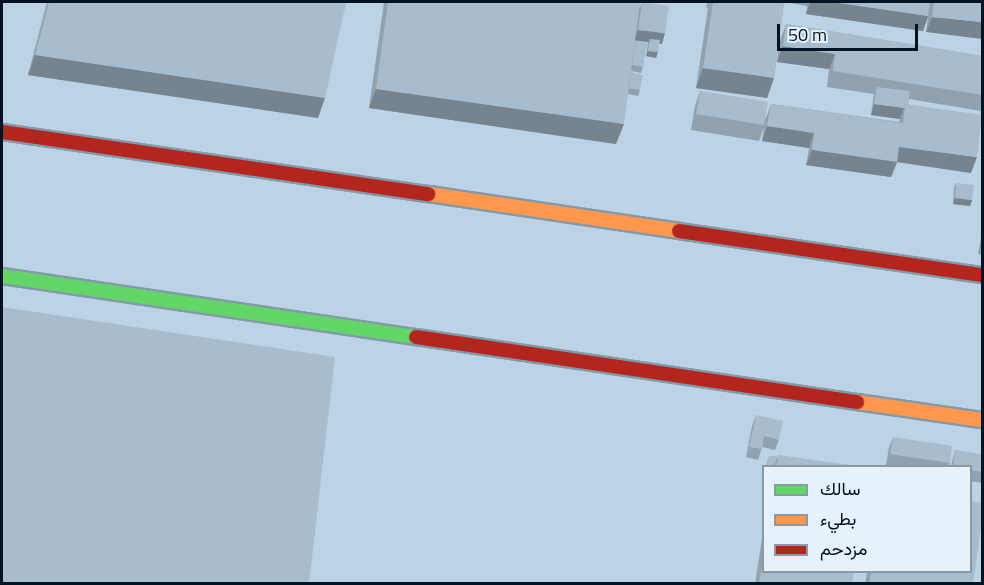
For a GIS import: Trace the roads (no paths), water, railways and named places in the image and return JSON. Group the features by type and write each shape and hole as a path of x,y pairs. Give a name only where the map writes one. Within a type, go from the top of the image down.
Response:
{"street":[{"path":"2,132 982,275"},
{"path":"2,276 982,420"}]}
